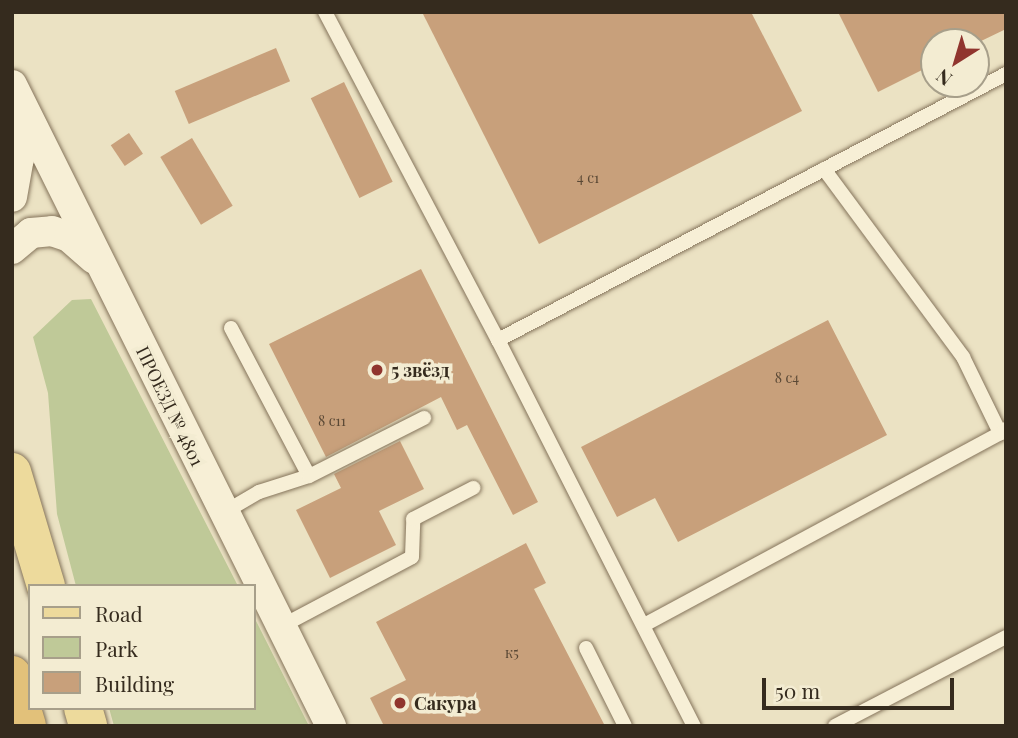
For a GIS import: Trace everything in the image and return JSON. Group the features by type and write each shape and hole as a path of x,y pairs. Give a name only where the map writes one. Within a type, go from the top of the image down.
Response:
{"highway":[{"path":"12,675 27,726"}],"main road":[{"path":"12,472 45,584"}],"street":[{"path":"12,197 19,159 15,92"},
{"name":"ПРОЕЗД № 4801","path":"15,92 331,726"},
{"path":"12,249 31,233 52,231 85,248 106,274"}],"lane":[{"path":"325,12 498,340 694,726"},
{"path":"498,340 1006,74"},
{"path":"644,625 1003,431 963,357 824,169"},
{"path":"231,328 309,476"},
{"path":"223,513 259,492 309,476 424,418"},
{"path":"280,627 412,557 413,519 473,488"},
{"path":"835,726 1006,637"},
{"path":"586,648 625,726"}],"green space":[{"path":"91,299 237,584 75,584 57,514 48,393 33,337 72,300"},
{"path":"256,621 309,726 114,726 110,710 256,710"}],"building":[{"path":"422,12 751,12 802,111 539,244"},
{"path":"838,12 1006,12 1006,29 990,37 990,28 920,28 920,71 878,92"},
{"path":"276,48 290,81 189,124 175,91"},
{"path":"344,82 393,182 359,198 311,98"},
{"path":"129,133 143,154 125,166 111,145"},
{"path":"192,138 233,206 201,225 160,157"},
{"name":"5 звёзд","path":"421,269 538,502 513,515 467,425 457,430 441,397 326,457 269,344"},
{"path":"828,320 887,435 678,542 655,498 617,517 581,447"},
{"path":"400,441 424,489 379,511 396,545 330,578 296,510 341,488 334,474"},
{"path":"526,543 546,583 534,589 605,726 384,726 370,698 406,680 376,622"}],"place":[{"name":"5 звёзд","path":"377,370"},
{"name":"Сакура","path":"400,703"}]}
